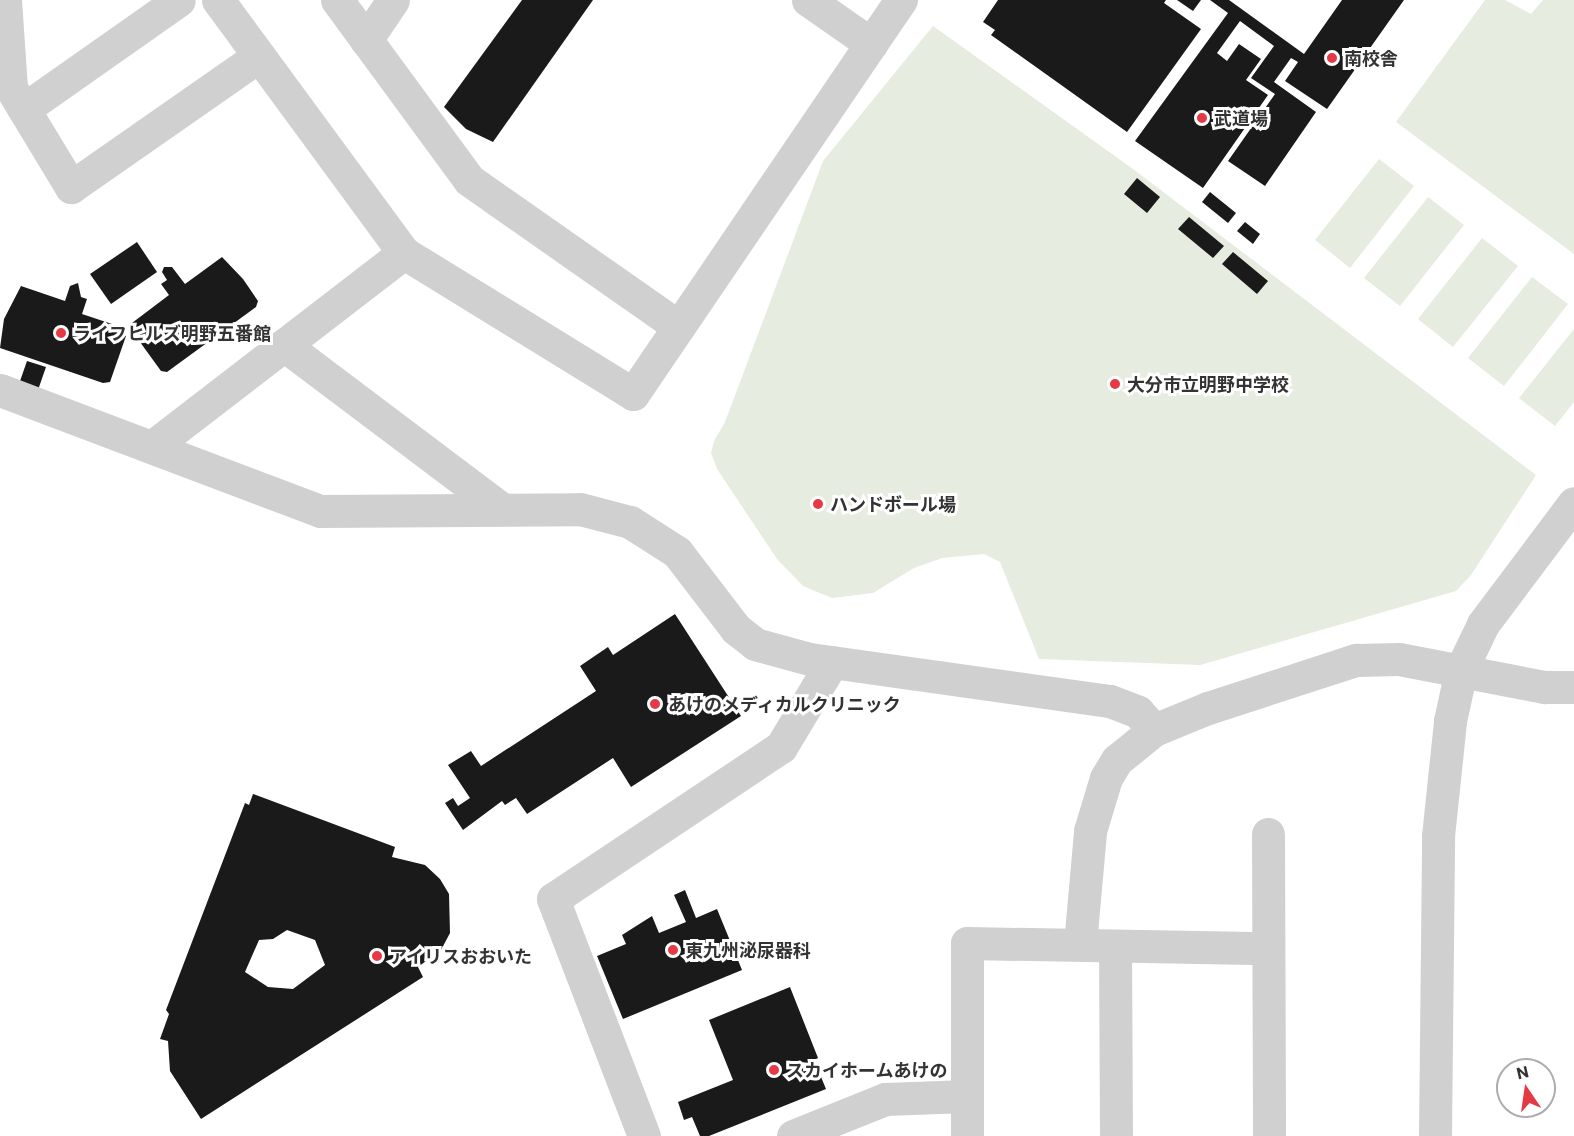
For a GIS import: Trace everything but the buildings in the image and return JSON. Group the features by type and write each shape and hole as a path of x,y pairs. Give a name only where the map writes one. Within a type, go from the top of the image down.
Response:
{"street":[{"path":"4,0 11,88 71,187 259,56"},
{"path":"24,109 179,0"},
{"path":"218,0 404,253 633,394 902,0"},
{"path":"337,0 469,180 679,327"},
{"path":"366,40 393,0"},
{"path":"808,0 871,44"},
{"path":"153,446 404,253"},
{"path":"284,345 502,509"},
{"path":"0,390 320,511 580,508 630,522 677,552 736,629 755,644 832,662 1110,701 1138,712 1154,729"},
{"path":"1435,1136 1438,836 1450,721 1461,670 1483,624 1574,503"},
{"path":"1080,945 1090,831 1106,778 1117,760 1154,729 1218,704 1356,660 1400,659 1545,687 1574,687"},
{"path":"644,1136 553,899 781,747 832,662"},
{"path":"1268,834 1269,1136"},
{"path":"967,1136 967,943 1268,948"},
{"path":"1115,946 1116,1136"},
{"path":"803,1134 885,1099 967,1096"}],"shaded area":[{"path":"1485,0 1505,0 1531,14 1543,0 1574,0 1574,254 1396,122"},
{"path":"933,26 1133,169 1536,475 1471,575 1456,591 1200,665 1039,659 1000,562 984,554 942,558 914,568 873,593 832,598 803,586 777,559 717,469 711,453 714,441 725,422 823,161"},
{"path":"1379,159 1414,186 1350,268 1315,240"},
{"path":"1428,197 1464,225 1400,306 1364,278"},
{"path":"1482,238 1518,266 1453,347 1418,319"},
{"path":"1532,277 1568,304 1504,386 1468,358"},
{"path":"1574,329 1574,402 1555,426 1519,398"}],"place":[{"name":"南校舎","path":"1332,58"},
{"name":"武道場","path":"1202,118"},
{"name":"ライフヒルズ明野五番館","path":"61,333"},
{"name":"大分市立明野中学校","path":"1115,384"},
{"name":"ハンドボール場","path":"818,504"},
{"name":"あけのメディカルクリニック","path":"655,704"},
{"name":"東九州泌尿器科","path":"673,950"},
{"name":"アイリスおおいた","path":"377,956"},
{"name":"スカイホームあけの","path":"774,1070"}]}
